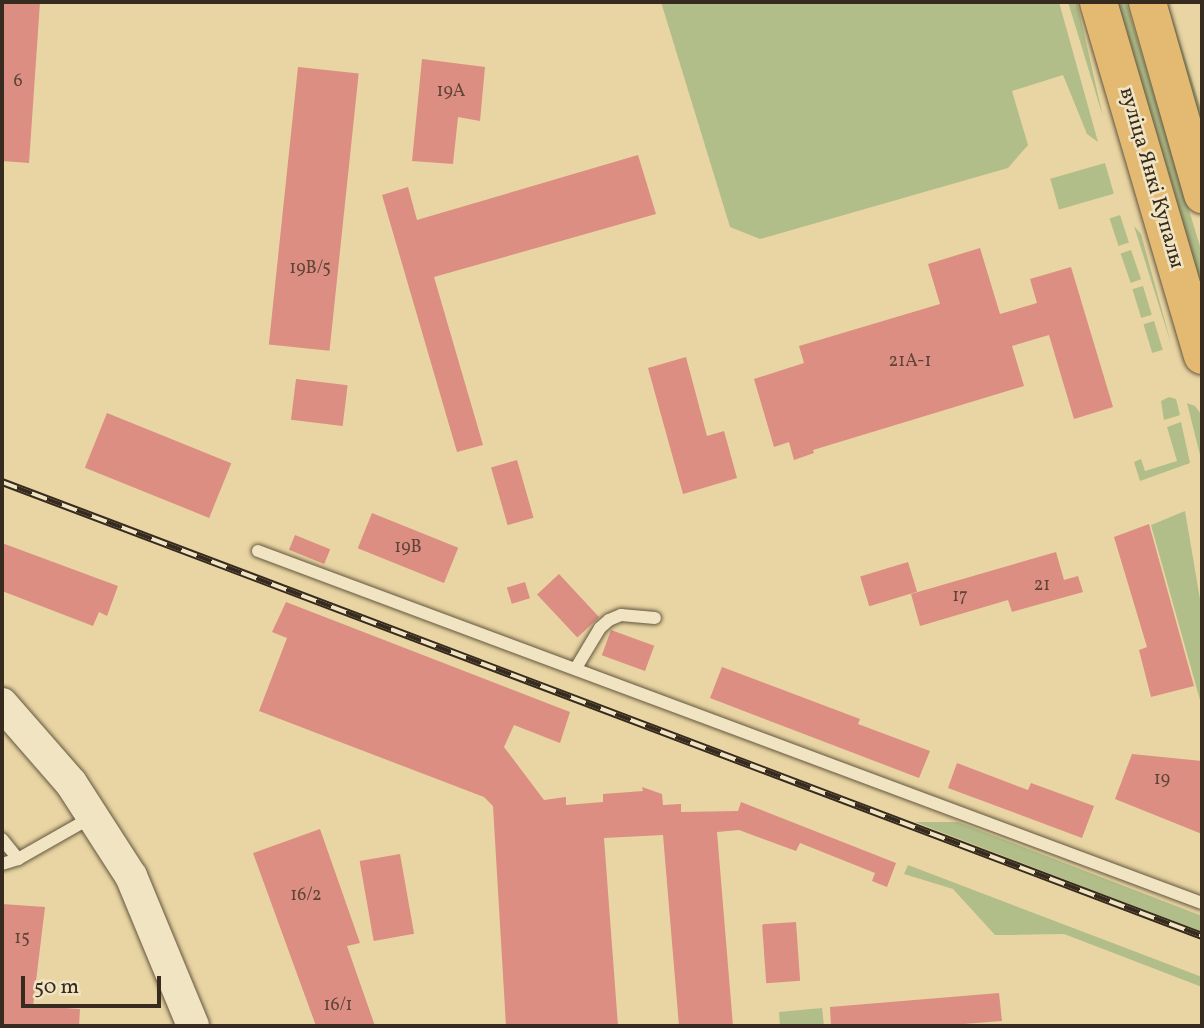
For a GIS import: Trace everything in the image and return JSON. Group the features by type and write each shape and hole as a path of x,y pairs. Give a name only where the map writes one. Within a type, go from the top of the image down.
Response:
{"main road":[{"name":"вуліца Янкі Купалы","path":"1098,2 1142,141 1202,355"},
{"path":"1147,2 1202,194"},
{"path":"2,704 71,783 131,876 193,1026"}],"lane":[{"path":"258,551 1202,903"},
{"path":"576,668 596,634 609,620 621,615 655,618"},
{"path":"2,864 18,859 93,816"},
{"path":"2,839 18,859"}],"green space":[{"path":"661,2 1059,2 1098,142 1087,134 1063,75 1012,91 1028,145 1008,168 760,239 730,227"},
{"path":"1068,2 1077,2 1103,117"},
{"path":"1113,2 1126,2 1202,253 1202,291"},
{"path":"1169,7 1202,113 1202,125 1166,8"},
{"path":"1105,163 1114,194 1059,209 1050,179"},
{"path":"1120,215 1129,243 1118,246 1110,218"},
{"path":"1134,226 1141,234 1172,347"},
{"path":"1131,250 1141,279 1131,283 1121,254"},
{"path":"1143,286 1152,315 1141,318 1132,289"},
{"path":"1154,321 1163,350 1152,353 1143,324"},
{"path":"1169,397 1176,399 1180,415 1164,420 1161,401"},
{"path":"1187,403 1195,406 1201,414 1201,459"},
{"path":"1181,422 1190,463 1140,481 1134,462 1141,459 1145,471 1177,461 1167,427"},
{"path":"1185,511 1202,611 1202,700 1151,525"},
{"path":"915,822 958,822 1202,916 1202,932"},
{"path":"908,865 1202,977 1202,987 1064,934 995,935 953,889 904,874"},
{"path":"822,1008 824,1026 780,1026 779,1012"}],"building":[{"path":"2,2 40,2 29,163 2,161"},
{"path":"422,59 485,67 480,121 458,117 453,164 412,161"},
{"path":"298,67 359,73 330,351 269,344"},
{"path":"638,155 656,214 434,277 483,445 457,452 382,195 408,187 417,220"},
{"path":"980,248 1000,314 1037,303 1030,279 1071,267 1113,407 1074,419 1049,335 1012,346 1024,386 813,450 814,453 794,460 789,442 774,447 754,379 804,363 799,346 940,304 928,264"},
{"path":"686,357 707,436 724,431 737,478 683,494 648,368"},
{"path":"296,379 348,385 343,426 291,420"},
{"path":"107,413 231,463 209,518 85,468"},
{"path":"517,460 534,518 508,525 491,467"},
{"path":"372,513 458,548 444,583 358,548"},
{"path":"1149,524 1194,686 1151,697 1139,650 1147,647 1114,537"},
{"path":"295,535 330,549 324,564 289,550"},
{"path":"2,543 118,586 107,616 99,612 93,626 2,591"},
{"path":"1056,552 1064,580 1078,576 1083,592 1012,612 1008,600 920,626 911,594"},
{"path":"908,562 917,592 869,606 860,577"},
{"path":"559,574 599,617 577,638 537,594"},
{"path":"525,582 530,598 512,604 507,588"},
{"path":"286,602 570,712 560,743 514,725 504,747 544,800 566,797 566,805 603,802 603,794 643,791 642,787 662,794 663,805 681,804 681,812 738,811 741,802 896,863 887,887 872,881 875,873 800,843 796,851 739,830 717,832 733,1026 679,1026 663,835 604,838 618,1026 506,1026 493,806 484,797 259,711 287,638 272,632"},
{"path":"611,630 654,646 645,671 602,655"},
{"path":"722,667 860,719 858,724 930,751 919,778 710,698"},
{"path":"1132,754 1202,761 1202,834 1115,799"},
{"path":"957,763 1028,790 1031,783 1094,806 1082,838 948,788"},
{"path":"320,829 360,943 347,946 375,1026 316,1026 253,853"},
{"path":"400,854 414,934 374,941 360,861"},
{"path":"2,904 45,907 33,1006 80,1009 79,1026 2,1026"},
{"path":"796,922 800,981 766,983 762,924"},
{"path":"999,993 1002,1021 938,1026 831,1026 830,1007"}],"railway":[{"path":"2,482 1202,936"}]}
